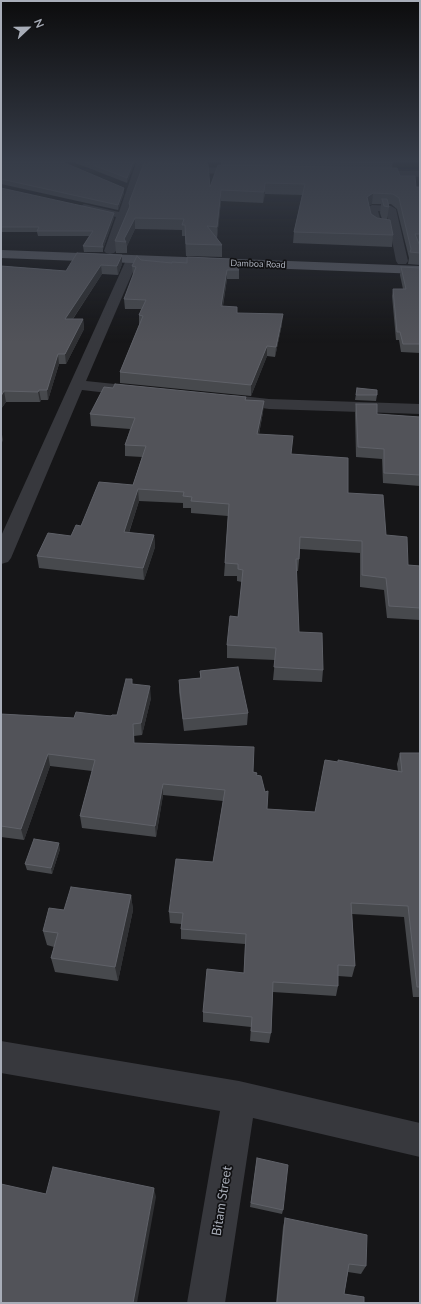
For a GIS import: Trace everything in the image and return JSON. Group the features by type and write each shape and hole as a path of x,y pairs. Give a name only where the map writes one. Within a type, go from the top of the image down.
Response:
{"main road":[{"name":"Damboa Road","path":"1,247 420,262"},
{"name":"Damboa Road","path":"1,254 420,270"}],"street":[{"path":"110,251 122,221"},
{"path":"395,228 402,261"},
{"path":"1,558 132,260"},
{"path":"77,385 147,392"},
{"path":"215,399 269,404 420,409"},
{"path":"1,1057 239,1098 420,1140"},
{"name":"Bitam Street","path":"206,1303 239,1098"}],"building":[{"path":"1,221 111,221 102,245 103,247 83,246 93,231 37,231 39,227 1,227"},
{"path":"124,221 134,221 124,239 126,242 115,241"},
{"path":"183,221 218,221 217,227 207,226 222,245 186,244 185,225 182,225"},
{"path":"297,221 390,221 393,235 294,232"},
{"path":"404,221 420,221 420,234 415,234 420,246 420,253 410,252 411,249"},
{"path":"77,253 122,255 117,266 101,265 65,319 83,319 65,354 58,354 47,390 39,390 38,392 4,391 1,396 1,266 66,271"},
{"path":"137,256 141,260 172,263 187,263 187,257 231,259 239,270 227,270 221,306 237,307 237,313 283,314 276,347 267,346 251,385 120,372 143,316 139,315 146,300 124,299 136,267 132,266"},
{"path":"401,267 420,268 420,344 403,344 400,332 397,332 393,289 406,289"},
{"path":"115,384 246,397 245,400 264,401 257,434 293,436 291,454 348,458 348,493 383,495 386,535 407,537 408,565 420,566 420,608 389,606 386,578 362,575 362,541 300,537 299,559 296,559 299,632 322,633 323,670 274,667 276,648 227,645 230,616 238,617 243,570 238,569 238,564 225,563 229,504 191,501 192,497 183,496 184,492 138,489 124,532 154,535 143,568 37,556 48,533 71,536 76,525 81,526 99,482 133,485 146,446 125,445 135,418 90,414 104,387 113,388"},
{"path":"357,388 377,390 377,395 356,395"},
{"path":"356,404 377,404 377,414 420,417 420,475 384,473 384,449 358,447"},
{"path":"238,667 248,713 183,719 179,680 201,678 200,671"},
{"path":"126,679 132,679 132,684 150,686 141,723 133,724 134,743 254,747 253,772 257,773 256,775 261,776 265,792 268,791 267,809 315,812 325,760 338,762 338,760 402,772 400,753 420,753 420,987 417,987 408,906 351,903 355,966 338,965 338,986 273,982 271,1033 251,1031 252,1017 203,1012 207,969 244,973 246,934 181,929 183,913 169,912 176,859 213,862 225,790 163,784 155,826 80,816 95,760 48,754 21,829 1,826 1,714 74,718 76,712 111,716 117,715"},
{"path":"34,839 59,843 51,868 25,864"},
{"path":"71,887 131,895 115,967 51,958 58,933 43,931 49,908 64,910"},
{"path":"257,1158 288,1165 283,1210 251,1203"},
{"path":"53,1167 154,1188 133,1303 1,1303 1,1184 46,1194"},
{"path":"285,1218 367,1235 366,1266 349,1264 344,1294 364,1297 364,1303 277,1303"}]}
